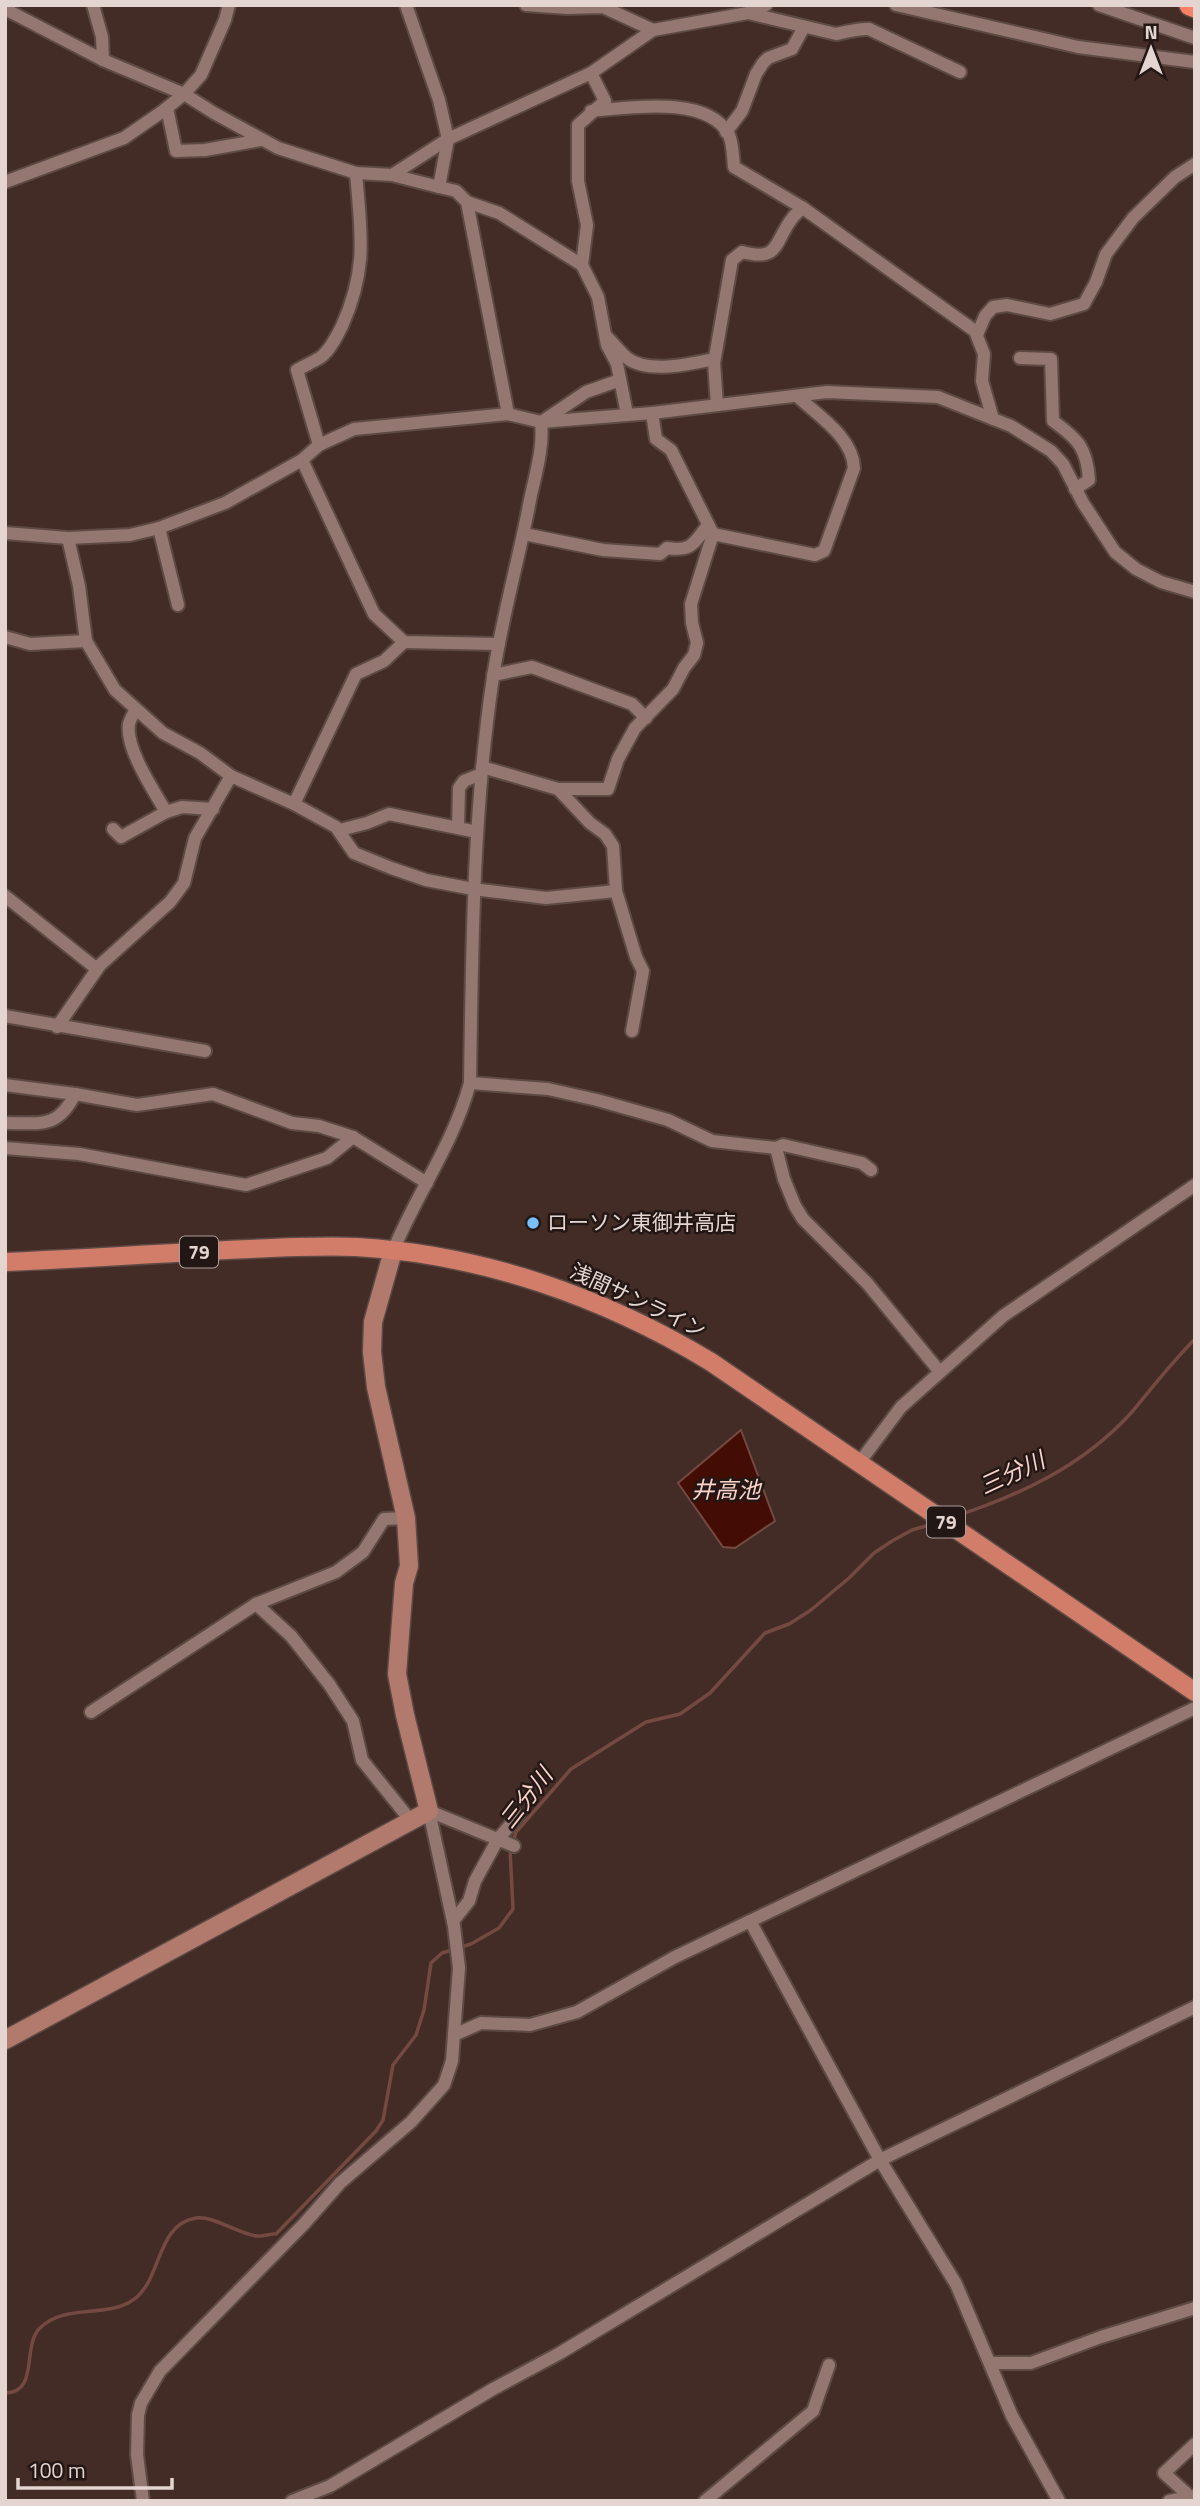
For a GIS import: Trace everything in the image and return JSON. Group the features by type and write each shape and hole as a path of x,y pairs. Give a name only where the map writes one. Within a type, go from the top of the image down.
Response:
{"main road":[{"name":"浅間サンライン","path":"5,1262 355,1247 477,1266 530,1279 624,1315 711,1362 1195,1692"}],"street":[{"path":"93,5 102,37 103,60"},
{"path":"5,182 124,138 167,108 201,75 229,5"},
{"path":"406,5 439,100 448,139 439,187"},
{"path":"526,5 567,8 603,6 653,30"},
{"path":"392,175 448,139 591,73 653,30 748,13 766,5"},
{"path":"896,5 1078,47 1195,62"},
{"path":"1099,5 1195,38"},
{"path":"5,9 103,60 184,94 261,140 296,155 356,173 392,175 456,191 467,202 499,213 582,265 598,298 607,345 617,364 627,414"},
{"path":"748,13 836,34 858,28 869,29 960,72"},
{"path":"726,132 742,111 756,74 764,63 768,58 792,49 804,27"},
{"path":"582,265 587,225 578,181 578,125 591,111 606,101 591,73"},
{"path":"591,111 664,106 708,116 730,137 734,167 803,208 975,331 984,354 982,381 993,419"},
{"path":"167,108 176,151 205,150 261,140"},
{"path":"977,335 985,316 993,307 1007,305 1050,314 1084,304 1096,282 1106,254 1133,218 1175,177 1195,164"},
{"path":"318,445 297,370 323,356 337,337 352,304 359,276 362,237 356,173"},
{"path":"467,202 508,414"},
{"path":"717,405 714,359 732,260 742,252 768,255 777,245 790,220 803,208"},
{"path":"605,335 628,359 646,367 691,365 714,359"},
{"path":"1020,358 1051,359 1053,421 1077,440 1088,461 1089,480 1075,489"},
{"path":"541,422 586,392 620,380"},
{"path":"5,533 68,538 130,535 159,528 225,503 302,460 318,445 354,429 508,414 541,422 652,413 827,392 938,397 1031,437 1051,451 1063,464 1075,489 1115,552 1136,569 1153,578 1195,592"},
{"path":"711,529 815,555 824,551 854,468 853,459 845,442 797,396"},
{"path":"458,828 459,788 464,781 482,771 558,789 608,789 618,759 635,728 673,689 684,668 695,655 697,643 691,604 711,529 671,450 656,439 652,413"},
{"path":"144,2501 137,2455 138,2415 141,2403 160,2371 304,2224 340,2183 411,2122 434,2098 444,2085 452,2061 458,1968 453,1921 397,1674 404,1583 409,1566 406,1518 376,1387 372,1352 373,1322 393,1251 449,1143 470,1083 473,889 482,771 493,675 524,534 542,434 541,422"},
{"path":"302,460 374,614 404,642 499,644"},
{"path":"159,528 178,605"},
{"path":"524,534 603,550 660,554 667,548 682,550 691,546 711,529"},
{"path":"68,538 79,586 86,641 115,690 163,733 200,753 231,776 294,804 340,830 354,853 426,880 546,898 616,891"},
{"path":"6,637 30,644 86,641"},
{"path":"294,804 356,674 384,661 404,642"},
{"path":"493,675 532,667 632,704 646,718"},
{"path":"136,709 129,723 129,735 148,783 166,812"},
{"path":"57,1027 97,969 170,902 184,883 195,838 231,776"},
{"path":"558,789 590,823 605,834 613,846 616,891 636,957 643,971 632,1031"},
{"path":"113,829 121,837 166,812 182,807 213,809"},
{"path":"340,830 389,814 477,832"},
{"path":"5,896 97,969"},
{"path":"5,1016 205,1051"},
{"path":"470,1083 548,1089 668,1120 712,1141 776,1148 783,1145 862,1163 871,1170"},
{"path":"5,1085 137,1105 213,1094 292,1123 319,1126 353,1137 427,1183"},
{"path":"5,1123 55,1120 67,1110 75,1094"},
{"path":"5,1148 79,1154 246,1185 327,1158 353,1137"},
{"path":"776,1148 784,1179 803,1219 867,1283 940,1372"},
{"path":"859,1463 901,1407 1003,1316 1195,1185"},
{"path":"91,1712 256,1604 336,1572 363,1552 384,1519 406,1518"},
{"path":"256,1604 291,1636 329,1684 353,1721 362,1760 411,1821"},
{"path":"454,2035 481,2023 530,2025 577,2012 675,1957 1195,1708"},
{"path":"5,2040 429,1811"},
{"path":"429,1811 514,1846"},
{"path":"453,1921 469,1901 475,1881 498,1839 518,1816"},
{"path":"750,1921 880,2160 956,2284 1012,2416 1059,2501"},
{"path":"292,2501 330,2486 492,2389 560,2353 880,2160 1195,2007"},
{"path":"989,2366 1031,2363 1101,2337 1195,2308"},
{"path":"705,2501 813,2411 829,2365"},
{"path":"1191,2497 1164,2473 1195,2444"},
{"path":"1169,2501 1191,2497"}],"water":[{"name":"井高池","path":"741,1430 775,1521 735,1548 723,1547 678,1483"}],"waterway":[{"name":"三分川","path":"950,1518 1000,1500 1048,1478 1092,1449 1131,1413 1195,1339"},
{"name":"三分川","path":"513,1842 516,1832 571,1769 646,1722 680,1714 710,1693 765,1633 789,1624 811,1610 874,1553 892,1541 912,1530 936,1523"},
{"name":"三分川","path":"5,2393 16,2391 22,2386 31,2347 39,2329 62,2316 115,2308 138,2296 152,2275 174,2229 184,2222 203,2218 250,2235 276,2234 376,2131 383,2120 393,2065 416,2035 424,2010 431,1963 442,1953 471,1944 499,1928 513,1909 510,1849"}],"place":[{"name":"ローソン東御井高店","path":"533,1223"}]}
